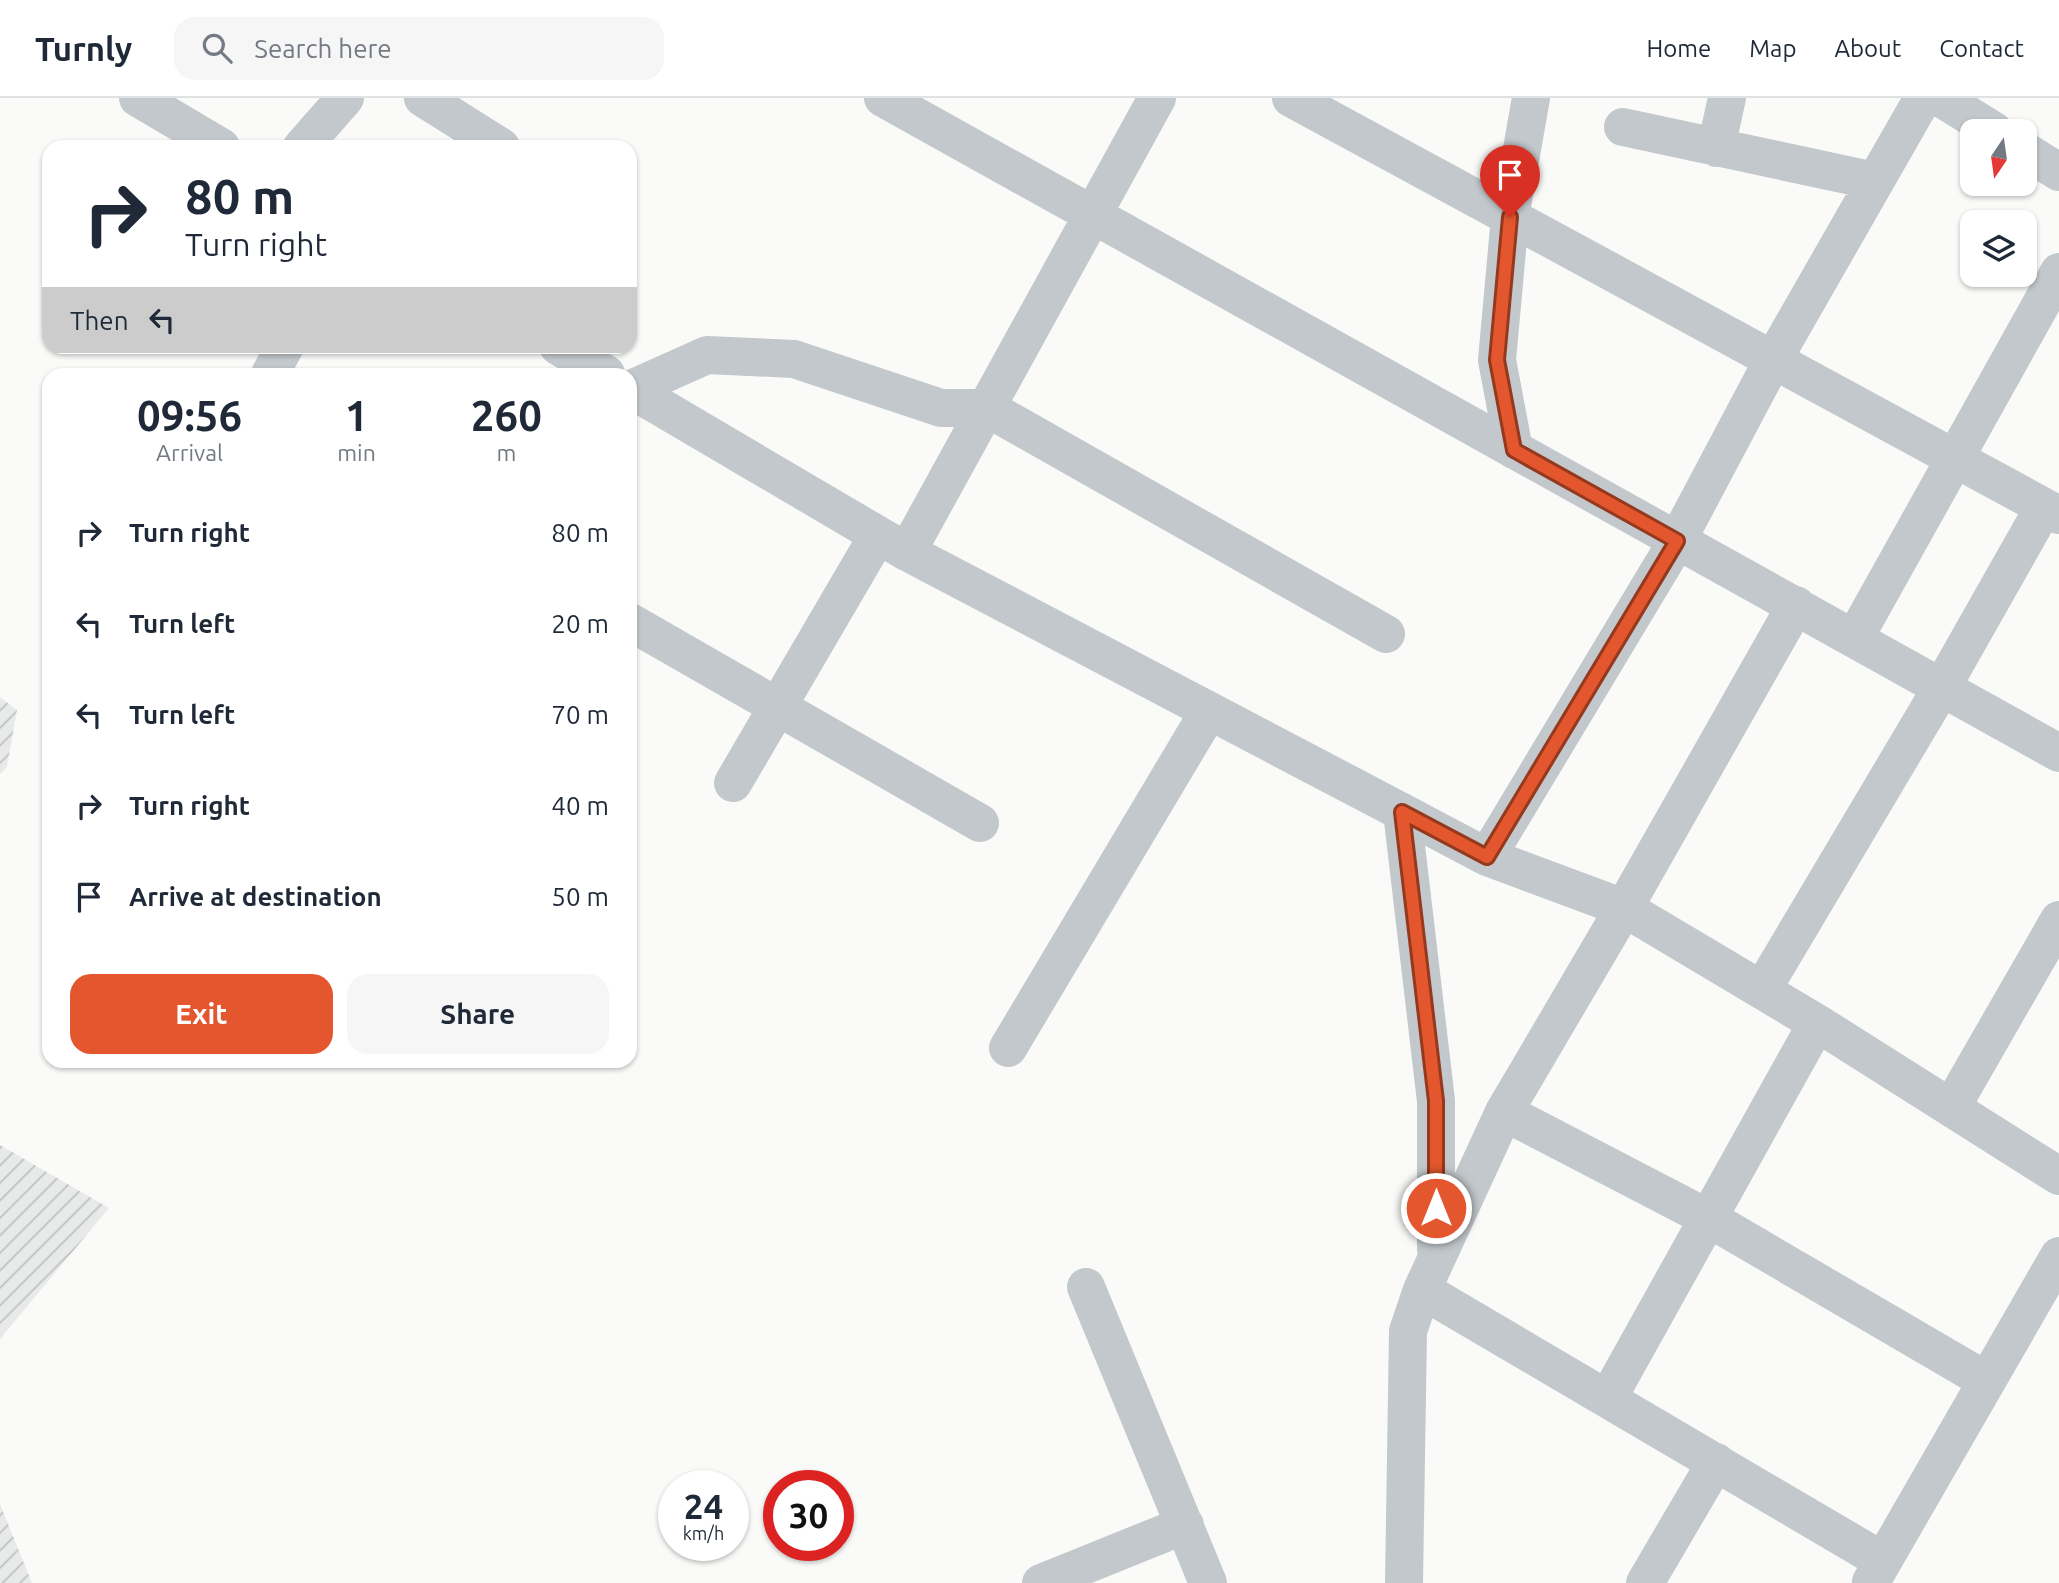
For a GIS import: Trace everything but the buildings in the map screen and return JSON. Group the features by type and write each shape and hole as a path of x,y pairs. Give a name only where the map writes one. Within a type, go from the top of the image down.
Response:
{"street":[{"path":"138,98 209,140"},
{"path":"308,140 345,98"},
{"path":"423,98 490,140"},
{"path":"883,98 2059,753"},
{"path":"733,783 778,707 986,408 1157,98"},
{"path":"1291,98 2052,511 1942,687 1762,990"},
{"path":"1514,450 1497,360 1510,217 1531,98"},
{"path":"1716,148 1727,98"},
{"path":"1487,857 1677,541 1773,360 1923,98"},
{"path":"1941,98 1975,119"},
{"path":"1623,127 1875,181"},
{"path":"2037,158 2059,172"},
{"path":"1854,639 2059,272"},
{"path":"572,354 596,368"},
{"path":"637,386 707,355 794,359 941,408 986,408 1386,635"},
{"path":"637,393 893,544 1487,857 1624,908 1817,1023 2059,1176"},
{"path":"1404,1583 1408,1331 1429,1275 1504,1112 1624,908 1796,605"},
{"path":"637,626 980,824"},
{"path":"1008,1048 1209,711"},
{"path":"1402,812 1436,1101 1429,1275"},
{"path":"1951,1108 2059,920"},
{"path":"1608,1398 1817,1023"},
{"path":"1504,1112 1708,1218 1987,1381"},
{"path":"1429,1275 1608,1398 1716,1462 1877,1572 2059,1256"},
{"path":"1086,1287 1208,1583"},
{"path":"1645,1583 1716,1462"},
{"path":"1041,1583 1185,1525"}],"shaded area":[{"path":"0,697 17,710 7,767 0,774"},
{"path":"0,1145 109,1208 0,1339"},
{"path":"0,1504 32,1583 0,1583"}],"route":[{"path":"1436,1208 1436,1101 1402,812 1487,857 1677,541 1514,450 1497,360 1510,217"}]}
